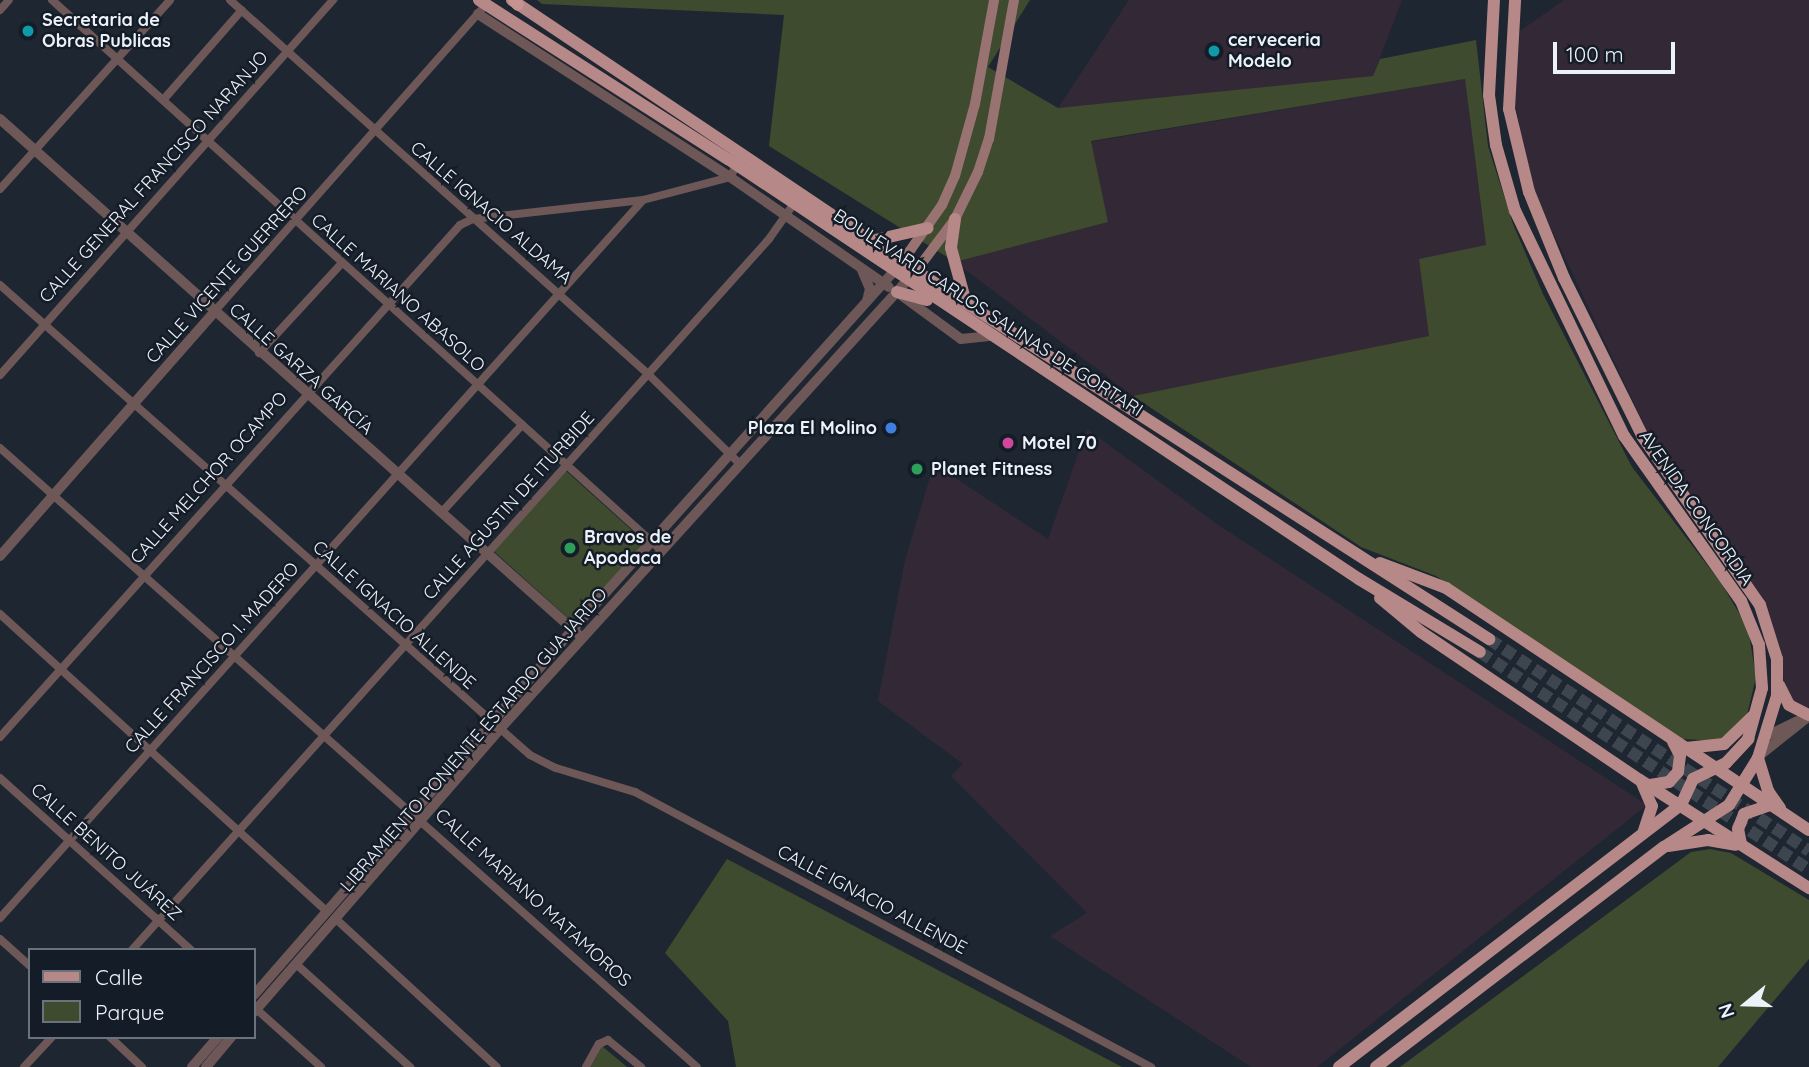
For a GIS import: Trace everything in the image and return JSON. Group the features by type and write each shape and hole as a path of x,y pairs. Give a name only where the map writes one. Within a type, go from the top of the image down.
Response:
{"main road":[{"path":"902,262 942,205 963,151 994,0"},
{"path":"916,271 954,219 989,139 1014,0"},
{"name":"AVENIDA CONCORDIA","path":"1339,1067 1681,805 1688,783 1732,758 1748,739 1759,708 1760,656 1749,617 1726,577 1674,512 1624,436 1515,211 1496,145 1489,95 1494,0"},
{"name":"AVENIDA CONCORDIA","path":"1376,1067 1664,847 1729,805 1768,736 1778,680 1771,632 1760,605 1643,437 1564,278 1529,192 1509,108 1515,0"},
{"name":"BOULEVARD CARLOS SALINAS DE GORTARI","path":"515,2 902,262 1489,639"},
{"name":"BOULEVARD CARLOS SALINAS DE GORTARI","path":"481,6 737,165 790,210 907,281 1359,579 1480,652"},
{"path":"954,219 951,248 966,303"},
{"path":"871,241 928,228"},
{"path":"897,292 951,310"},
{"path":"1370,561 1446,589 1686,748 1741,788 1809,830"},
{"path":"1359,579 1422,632 1645,783 1809,888"},
{"path":"1778,680 1788,705 1809,716"},
{"path":"1686,748 1717,747 1731,741 1759,708"},
{"path":"1645,783 1670,782 1678,772 1680,755 1672,741"},
{"path":"1759,756 1768,791 1782,812"},
{"path":"1637,839 1652,811 1645,783"},
{"path":"1744,846 1738,829 1744,814 1770,805"},
{"path":"1664,847 1708,840 1744,846"}],"street":[{"path":"0,10 9,0"},
{"name":"CALLE MARIANO ABASOLO","path":"52,0 476,385 568,462 662,551"},
{"path":"0,190 170,0"},
{"name":"CALLE IGNACIO ALDAMA","path":"230,0 648,374 741,465"},
{"name":"CALLE GENERAL FRANCISCO NARANJO","path":"0,375 333,0"},
{"path":"481,6 730,177 790,210 857,264 961,340 991,336"},
{"name":"CALLE VICENTE GUERRERO","path":"0,556 376,132 481,6"},
{"path":"164,99 242,10"},
{"name":"CALLE GARZA GARCÍA","path":"0,119 305,395 489,552 582,639"},
{"path":"473,219 643,200 730,177 737,165"},
{"name":"CALLE FRANCISCO I. MADERO","path":"0,918 643,200"},
{"name":"CALLE AGUSTIN DE ITURBIDE","path":"134,948 648,374 790,210"},
{"name":"CALLE MELCHOR OCAMPO","path":"0,737 142,575 454,230 473,219"},
{"name":"LIBRAMIENTO PONIENTE ESTARDO GUAJARDO","path":"256,1008 424,822 573,629 902,262"},
{"path":"259,353 341,264"},
{"path":"857,264 867,278 867,303"},
{"name":"LIBRAMIENTO PONIENTE ESTARDO GUAJARDO","path":"256,993 413,813 582,639 916,271"},
{"name":"CALLE IGNACIO ALLENDE","path":"0,285 495,727 546,764 635,792 1151,1067"},
{"path":"441,513 522,425"},
{"name":"CALLE MARIANO MATAMOROS","path":"0,448 697,1067"},
{"path":"0,614 327,912"},
{"path":"1768,736 1809,716"},
{"path":"1759,756 1809,716"},
{"name":"CALLE BENITO JUÁREZ","path":"0,778 189,948"},
{"path":"337,920 497,1067"},
{"path":"0,939 28,964"},
{"path":"296,964 410,1067"},
{"path":"256,1010 321,1067"},
{"path":"24,1067 50,1039"},
{"path":"112,1039 142,1067"},
{"path":"192,1067 216,1039"},
{"path":"206,1067 230,1039"},
{"path":"586,1067 599,1044 608,1040 641,1067"}],"shaded area":[{"path":"1129,0 1402,0 1373,76 1263,93 1058,108"},
{"path":"1564,0 1809,0 1809,706 1802,712 1786,699 1780,647 1766,607 1736,559 1660,458 1529,182 1515,101 1520,31"},
{"path":"1465,79 1486,245 1429,337 1133,396 955,262 1107,222 1091,142"},
{"path":"1087,429 1217,524 1647,805 1317,1067 1251,1067 1050,936 1087,913 951,776 963,764 878,701 905,560 934,464 1048,539"}],"green space":[{"path":"537,0 1030,0 988,67 1058,108 1373,76 1380,59 1476,40 1488,146 1513,224 1543,294 1632,467 1721,583 1748,628 1756,677 1746,719 1720,741 1682,739 1436,576 1361,547 1133,396 1429,336 1419,259 1486,245 1465,79 1091,141 1108,222 955,262 769,146 784,15 542,4"},
{"name":"Bravos de Apodaca","path":"565,470 645,542 573,623 493,550"},
{"path":"1710,849 1731,853 1809,900 1809,959 1718,1067 1400,1067 1691,852"},
{"path":"727,859 1122,1067 736,1067 728,1021 665,953"},
{"path":"602,1046 627,1067 591,1067"}],"tunnel":[{"path":"1489,639 1809,851"},
{"path":"1480,652 1809,870"}],"place":[{"name":"Secretaria de Obras Publicas","path":"28,31"},
{"name":"cerveceria Modelo","path":"1214,51"},
{"name":"Plaza El Molino","path":"891,428"},
{"name":"Motel 70","path":"1008,443"},
{"name":"Planet Fitness","path":"917,469"},
{"name":"Bravos de Apodaca","path":"570,548"}]}
